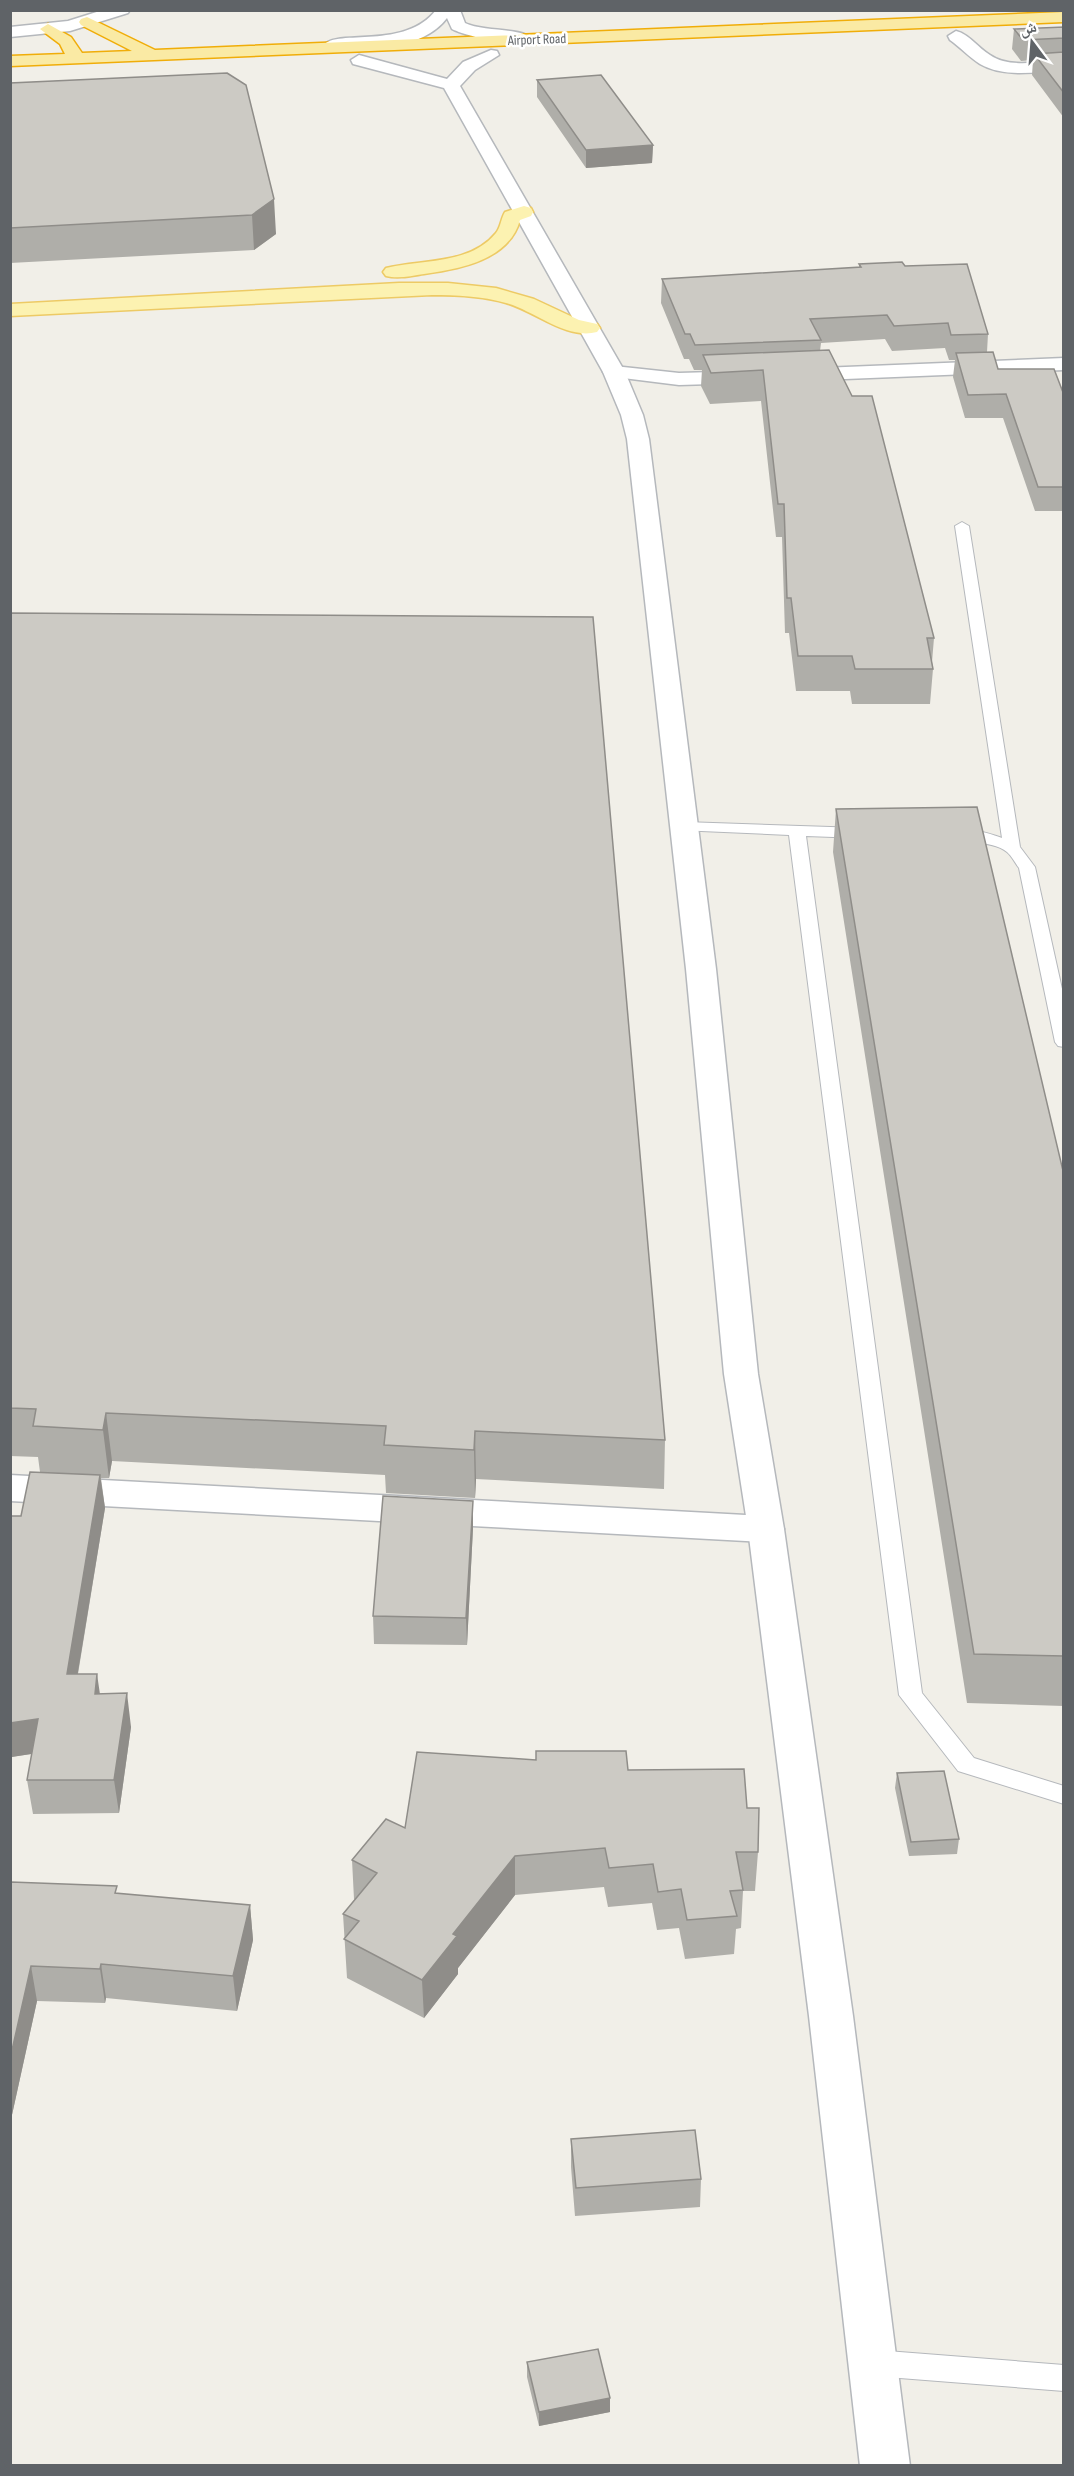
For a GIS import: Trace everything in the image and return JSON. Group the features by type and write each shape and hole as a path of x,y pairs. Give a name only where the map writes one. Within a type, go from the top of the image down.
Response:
{"highway":[{"name":"Airport Road","path":"10,61 1064,17"},
{"path":"87,22 114,38 154,55"},
{"path":"48,29 68,42 72,47 74,58"},
{"name":"Airport Road","path":"10,75 1064,31"}],"main road":[{"path":"10,292 420,269 472,256 491,247 504,236 512,216 524,213"},
{"path":"10,310 399,289 455,289 530,303 569,325 590,328"}],"street":[{"path":"10,32 48,29 87,22 122,10"},
{"path":"294,49 415,34 434,26 445,10"},
{"path":"452,10 458,26 469,32 524,39"},
{"path":"956,36 988,61 997,65 1013,67 1064,65"},
{"path":"451,85 469,66 491,55"},
{"path":"359,60 451,85 590,328 619,384 638,439 701,969 741,1374 766,1529 874,2363 885,2466"},
{"path":"619,384 679,379 1064,364"},
{"path":"10,1488 766,1529"}],"lane":[{"path":"962,526 1012,848 1027,867 1064,1042"},
{"path":"684,827 879,834"},
{"path":"797,831 910,1695 966,1765 1064,1795"},
{"path":"938,836 985,837 1012,848"},
{"path":"874,2363 1064,2378"}],"building":[{"path":"1064,27 1064,38 1023,40 1014,29"},
{"path":"1064,52 1064,93 1034,54"},
{"path":"227,73 246,85 274,199 252,215 10,228 10,83"},
{"path":"601,75 653,145 586,150 537,80"},
{"path":"902,262 905,266 967,264 988,334 951,335 948,323 894,326 887,315 810,319 821,340 695,345 690,334 685,334 662,279 861,267 859,264"},
{"path":"829,350 852,396 872,396 934,638 927,638 933,669 855,669 852,656 798,656 791,598 787,598 784,504 778,504 763,370 711,373 703,355"},
{"path":"993,352 998,369 1054,369 1064,395 1064,487 1038,487 1006,394 968,395 956,353"},
{"path":"10,613 593,617 665,1440 475,1431 474,1450 384,1445 386,1426 106,1413 103,1430 33,1426 36,1409 10,1408"},
{"path":"977,807 1064,1175 1064,1656 974,1654 836,809"},
{"path":"30,1472 100,1475 67,1674 97,1674 95,1694 127,1693 114,1780 27,1780 38,1719 10,1723 10,1516 21,1516"},
{"path":"383,1496 473,1501 466,1618 373,1616"},
{"path":"536,1751 626,1751 628,1770 744,1769 747,1808 759,1808 758,1852 736,1852 743,1890 730,1891 737,1916 687,1920 681,1889 658,1892 653,1864 609,1868 605,1848 515,1856 453,1934 457,1936 422,1980 344,1939 359,1921 343,1914 377,1873 352,1860 386,1819 405,1828 417,1752 536,1760"},
{"path":"944,1771 959,1839 911,1842 897,1773"},
{"path":"11,1882 117,1886 115,1893 250,1905 233,1976 101,1964 100,1969 31,1966 10,2059"},
{"path":"695,2130 701,2179 576,2188 571,2139"},
{"path":"598,2349 610,2398 539,2412 527,2362"}]}
